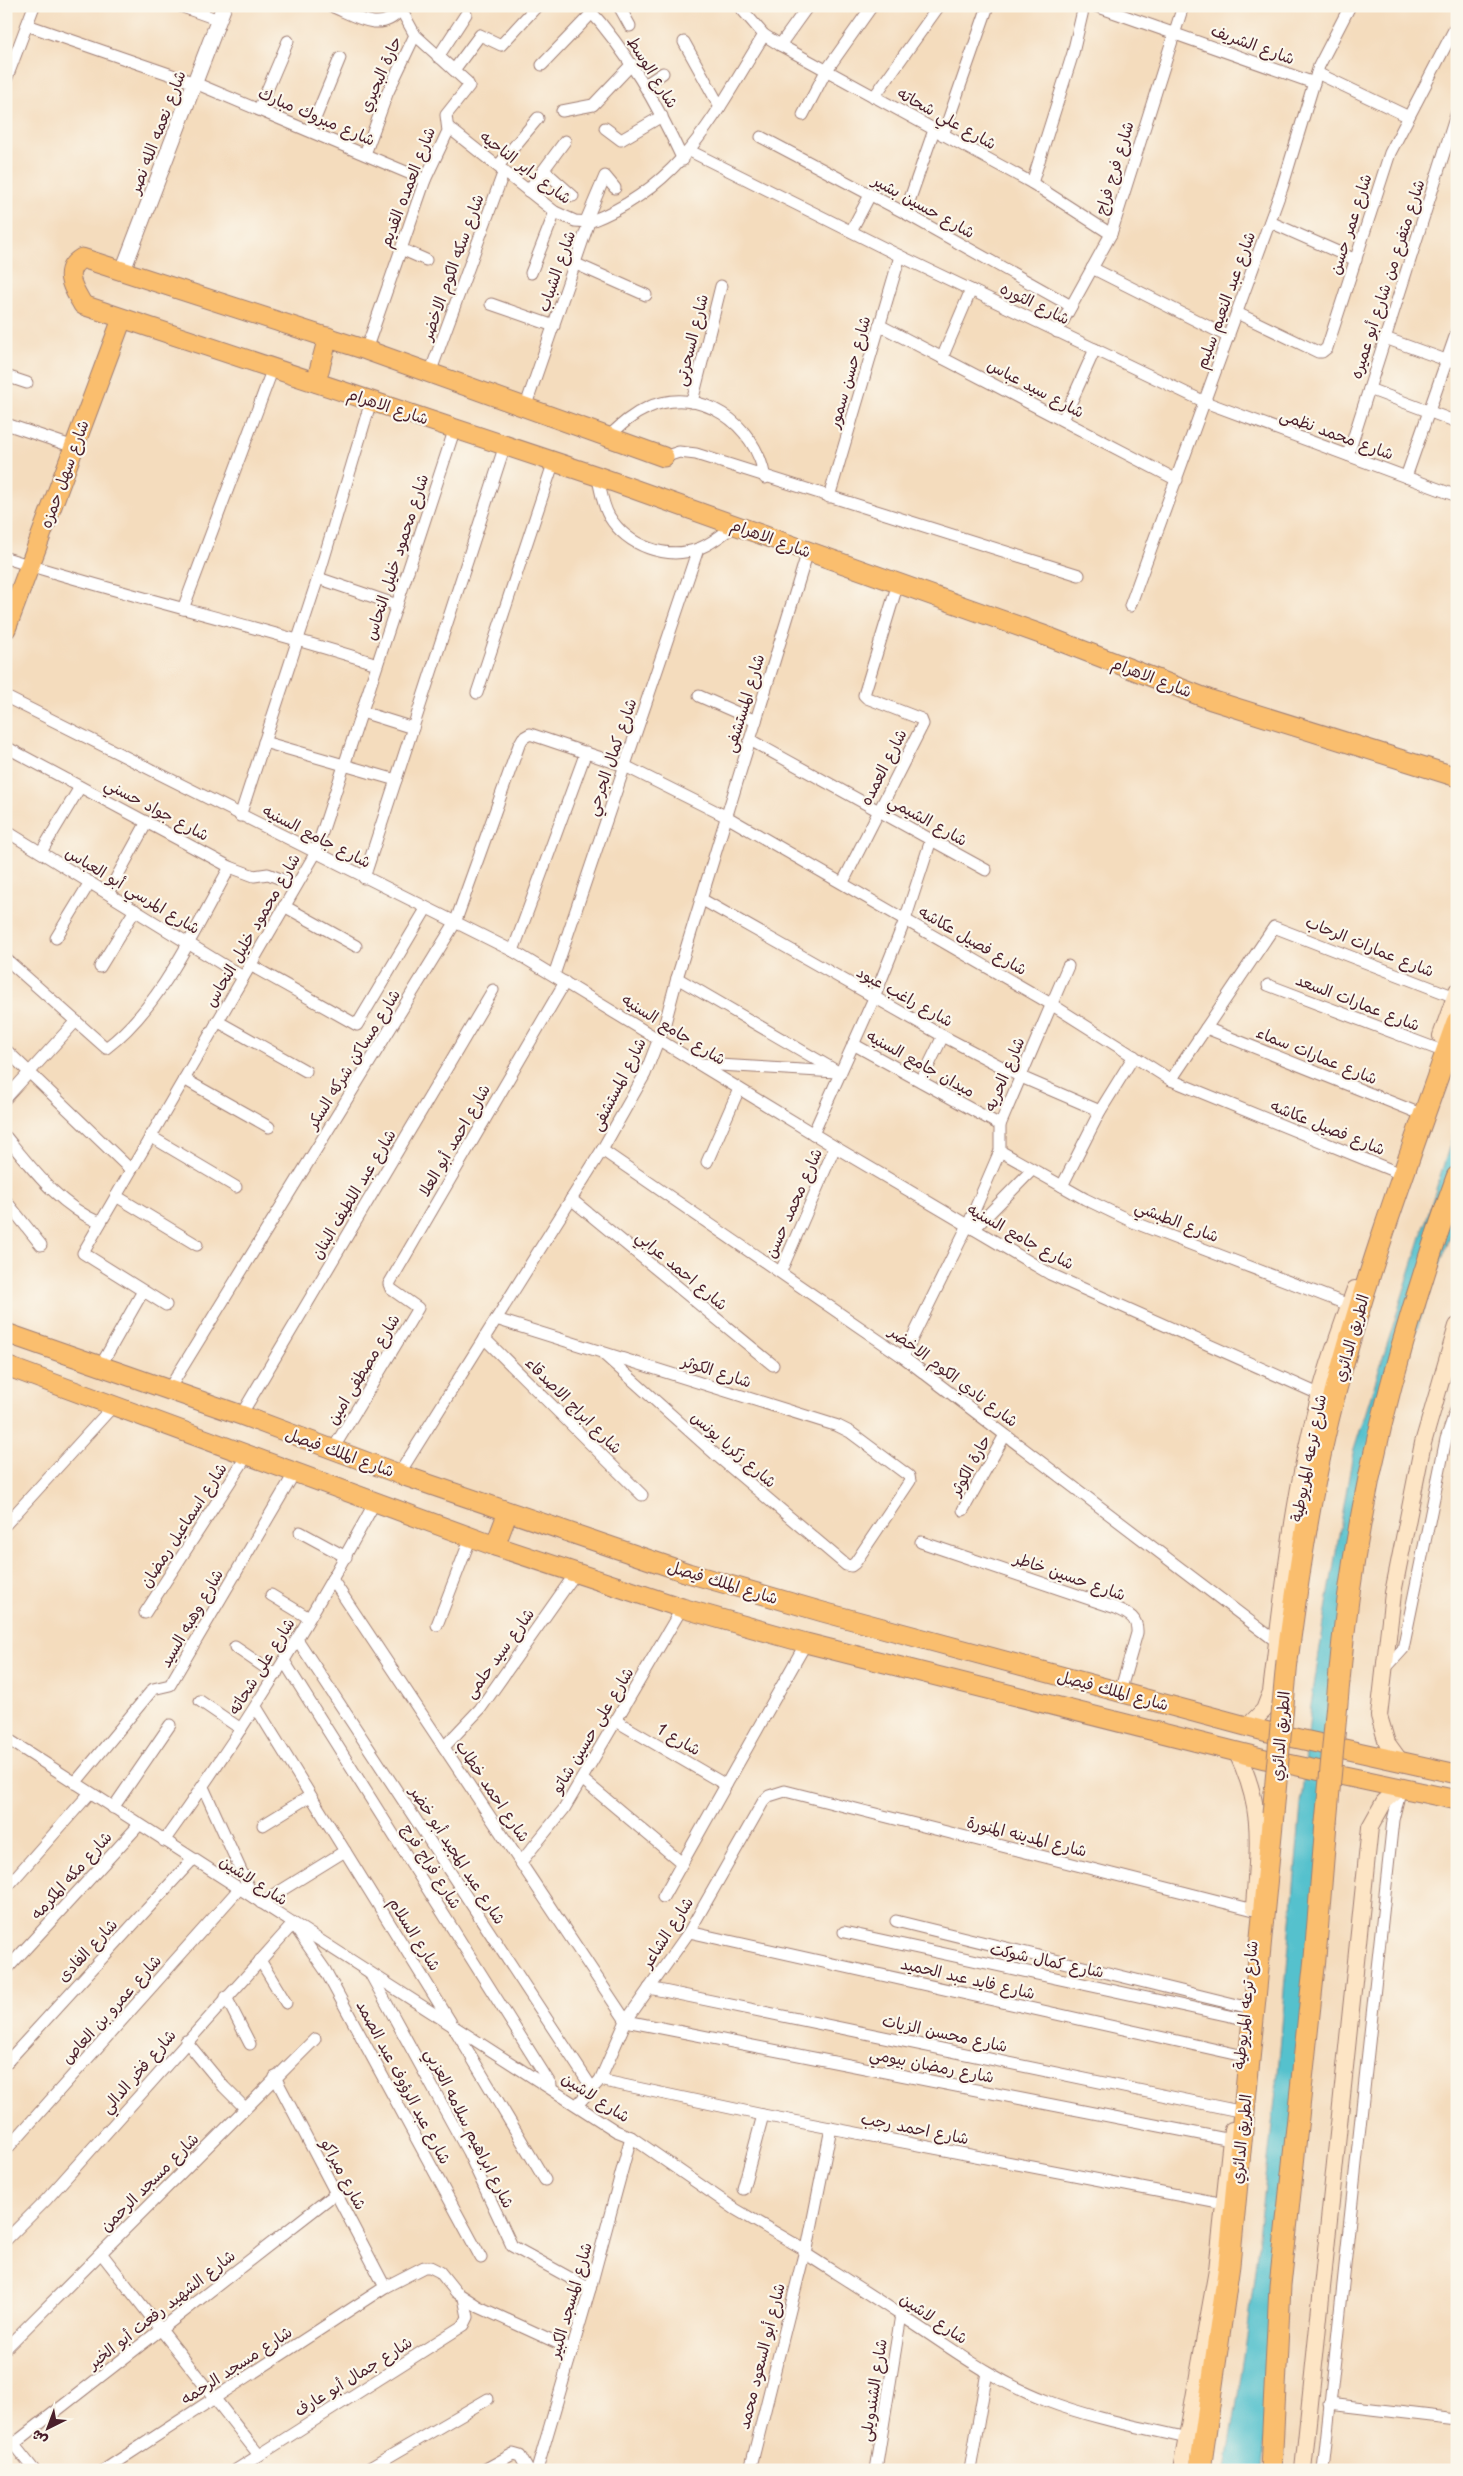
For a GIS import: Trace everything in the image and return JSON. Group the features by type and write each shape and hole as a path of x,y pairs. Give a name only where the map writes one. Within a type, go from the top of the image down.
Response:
{"highway":[{"name":"الطريق الدائري","path":"1200,2470 1229,2265 1287,1661 1312,1497 1336,1390 1375,1258 1457,1022"},
{"path":"1271,2470 1280,2286 1315,1958 1349,1584 1365,1488 1388,1394 1425,1265 1457,1177"}],"main road":[{"name":"شارع الاهرام","path":"123,270 82,258 72,266 69,279 83,305 122,319 598,476 1046,636 1211,700 1457,777"},
{"path":"123,270 366,350 607,438 664,456"},
{"name":"شارع سهل حمزه","path":"6,628 122,319"},
{"path":"316,382 328,337"},
{"name":"شارع ترعه المريوطية","path":"1248,1726 1259,1716 1268,1702 1299,1499 1321,1395 1456,994"},
{"path":"1400,1761 1387,1743 1380,1724 1379,1707 1394,1584 1410,1497 1432,1408 1457,1326"},
{"name":"شارع الملك فيصل","path":"6,1333 169,1389 508,1512 749,1591 1268,1732 1457,1774"},
{"name":"شارع الملك فيصل","path":"6,1366 115,1404 495,1546 682,1608 806,1643 1265,1759 1457,1800"},
{"path":"495,1546 508,1512"},
{"name":"شارع ترعه المريوطية","path":"1180,2470 1217,2270 1245,2013 1254,1910 1258,1818 1249,1780 1236,1751"},
{"path":"1303,2470 1370,1826 1384,1802 1401,1787"}],"street":[{"path":"6,80 34,6"},
{"path":"180,6 222,13"},
{"path":"330,6 379,23 391,20 400,8"},
{"path":"454,70 480,35 501,44 537,6"},
{"path":"619,6 630,26"},
{"path":"780,45 808,6"},
{"path":"803,115 826,71 872,6"},
{"path":"874,98 939,6"},
{"path":"904,212 939,133 988,6"},
{"path":"1032,183 1073,53 1084,6"},
{"name":"شارع الشريف","path":"1096,6 1316,78 1407,116"},
{"name":"شارع فرج فراج","path":"1057,332 1111,234 1183,6"},
{"name":"شارع عبد النعيم سليم","path":"1130,606 1270,222 1294,153 1316,78 1350,6"},
{"name":"شارع علي شحاته","path":"741,7 764,35 780,45 1032,183 1111,234"},
{"name":"شارع العمده القديم","path":"366,350 425,180 448,127 446,115 469,86 415,35 400,8"},
{"path":"542,65 589,9"},
{"name":"شارع الوسط","path":"589,9 632,64 686,156"},
{"name":"شارع نعمه الله نصر","path":"123,270 222,13"},
{"path":"438,56 466,14"},
{"name":"شارع عمر حسن","path":"1237,313 1322,352 1327,348 1390,153 1407,116 1457,24"},
{"name":"شارع مبروك مبارك","path":"27,25 195,83 425,180"},
{"name":"حارة البحيري","path":"365,154 387,94 415,35"},
{"name":"شارع الشباب","path":"525,408 576,264 587,223 619,210 646,192 686,156 720,107 764,35"},
{"path":"259,109 288,41"},
{"path":"684,42 720,107"},
{"path":"310,131 340,58"},
{"path":"562,111 593,105 632,64"},
{"path":"645,85 663,73"},
{"name":"شارع متفرع من شارع أبو عميره","path":"1348,455 1457,112"},
{"path":"606,128 621,140 662,116"},
{"name":"شارع سكه الكوم الاخضر","path":"430,373 501,169 538,118"},
{"name":"شارع داير الناحيه","path":"448,127 555,212 575,221 587,223"},
{"name":"شارع حسين بشير","path":"761,137 904,212 1071,306"},
{"path":"528,191 545,171 565,141"},
{"name":"شارع الثوره","path":"686,156 851,232 1205,402"},
{"path":"545,171 573,196"},
{"path":"587,223 605,176 615,188"},
{"path":"851,232 870,195"},
{"path":"531,273 555,212"},
{"path":"1270,222 1356,260"},
{"path":"401,249 426,260"},
{"name":"شارع حسن سمور","path":"829,497 900,256"},
{"path":"576,264 646,295"},
{"path":"1092,268 1229,337"},
{"name":"شارع السحرتى","path":"692,402 721,286"},
{"path":"942,358 972,290"},
{"path":"491,304 554,326"},
{"name":"شارع سيد عباس","path":"879,325 1177,480"},
{"path":"1406,477 1429,412 1452,362 1457,331"},
{"path":"1385,338 1452,362"},
{"path":"1063,420 1095,349"},
{"path":"183,609 273,368"},
{"path":"6,376 27,382"},
{"path":"1369,389 1457,422"},
{"path":"240,816 318,578 371,401"},
{"path":"607,438 624,422 649,407 678,401 692,402 724,414 738,424 758,451 765,478"},
{"name":"شارع محمد نظمى","path":"1205,402 1457,496"},
{"path":"6,424 74,447"},
{"name":"شارع محمود خليل النحاس","path":"143,1291 83,1254 315,854 455,428"},
{"path":"364,878 505,445"},
{"path":"664,456 688,452 765,478 1079,575"},
{"path":"478,693 554,461"},
{"path":"598,476 603,501 610,516 620,530 633,541 648,548 664,553 698,549 735,525"},
{"name":"شارع كمال الجرحي","path":"554,975 698,549"},
{"name":"شارع المستشفى","path":"399,1474 602,1150 645,1074 660,1040 677,978 808,551"},
{"path":"6,558 183,609 298,639 377,664"},
{"path":"318,578 397,605"},
{"name":"شارع العمده","path":"843,882 923,724 921,719 867,698 864,695 898,583"},
{"path":"699,696 756,721"},
{"name":"شارع جامع السنيه","path":"6,697 315,854 513,951 813,1134 1050,1274 1321,1395"},
{"path":"362,712 413,728"},
{"name":"شارع فصيل عكاشه","path":"534,734 626,766 727,817 843,882 1051,1004 1171,1080 1396,1172"},
{"name":"شارع مساكن شركه السكر","path":"169,1389 456,923 519,744 523,738 534,734"},
{"name":"شارع الشيمي","path":"750,740 986,870"},
{"path":"264,742 396,780"},
{"name":"شارع جواد حسني","path":"6,747 230,867 254,876 266,873 296,885"},
{"path":"513,951 586,752"},
{"path":"41,852 80,786"},
{"path":"108,893 147,822"},
{"name":"شارع المرسي أبو العباس","path":"6,831 243,977"},
{"path":"813,1134 874,998 905,920 931,840"},
{"path":"6,959 106,1048 124,1033 160,990 230,867"},
{"path":"56,938 90,882"},
{"name":"شارع راغب عبود","path":"701,899 943,1036 1021,1077 1100,1112"},
{"path":"284,906 356,946"},
{"path":"250,965 357,1025 426,909"},
{"path":"100,967 135,910"},
{"name":"شارع عمارات الرحاب","path":"1206,1028 1274,927 1456,994"},
{"name":"شارع الحريه","path":"903,1357 971,1227 1000,1151 1000,1125 1068,966"},
{"path":"677,978 840,1073"},
{"name":"شارع احمد أبو العلا","path":"417,1306 391,1289 389,1284 565,982"},
{"name":"شارع عمارات السعد","path":"1268,986 1437,1049"},
{"name":"شارع عبد اللطيف البنان","path":"241,1415 493,990"},
{"path":"6,1098 76,1021"},
{"path":"217,1022 306,1071"},
{"path":"1171,1080 1206,1028"},
{"name":"شارع عمارات سماء","path":"1206,1028 1416,1112"},
{"path":"920,1081 943,1036"},
{"name":"ميدان جامع السنيه","path":"853,1044 1000,1125"},
{"path":"6,1050 131,1170"},
{"path":"1062,1186 1100,1112 1134,1056"},
{"path":"700,1064 840,1073"},
{"path":"184,1079 269,1127"},
{"path":"707,1162 740,1088"},
{"path":"150,1136 236,1187"},
{"path":"6,1137 52,1192 75,1210 100,1223"},
{"name":"شارع محمد حسن","path":"781,1271 835,1147"},
{"name":"شارع نادي الكوم الاخضر","path":"602,1150 781,1271 903,1357 1277,1642"},
{"name":"شارع الطبشي","path":"1000,1151 1032,1170 1133,1222 1350,1305"},
{"path":"971,1227 1032,1170"},
{"path":"116,1196 197,1245"},
{"name":"شارع احمد عرابي","path":"571,1199 773,1366"},
{"path":"6,1201 41,1245"},
{"path":"100,1365 143,1291 166,1305"},
{"name":"شارع مصطفى امين","path":"333,1450 418,1308 417,1306"},
{"name":"شارع الكوثر","path":"496,1319 844,1429 909,1476 909,1482 855,1563 851,1566"},
{"name":"شارع ابراج الاصدقاء","path":"484,1338 642,1495"},
{"name":"شارع زكريا يونس","path":"600,1351 722,1460 846,1565 851,1566"},
{"path":"6,1524 115,1404"},
{"path":"1383,1671 1402,1649 1446,1439 1457,1407"},
{"name":"حارة الكوثر","path":"963,1510 1005,1435"},
{"name":"شارع اسماعيل رمضان","path":"145,1613 248,1454"},
{"name":"شارع وهبه السيد","path":"75,1783 154,1688 170,1685 295,1472"},
{"name":"شارع على شحاته","path":"164,1841 203,1788 276,1675 346,1557 375,1502"},
{"path":"300,1532 346,1557"},
{"path":"437,1625 471,1537"},
{"name":"شارع حسين خاطر","path":"921,1542 1116,1608 1134,1618 1138,1624 1137,1633 1120,1692"},
{"name":"شارع سيد حلمى","path":"444,1747 480,1709 575,1574"},
{"name":"شارع احمد خطاب","path":"332,1579 626,2021"},
{"path":"271,1595 310,1618"},
{"name":"شارع على حسين شاتو","path":"520,1862 564,1809 682,1608"},
{"name":"شارع عبد المجيد أبو خضر","path":"297,1639 596,2084"},
{"path":"663,1896 806,1643"},
{"path":"235,1647 276,1675"},
{"name":"شارع فراج فرج","path":"284,1661 553,2088"},
{"path":"200,1701 241,1729"},
{"name":"شارع السلام","path":"256,1707 453,2026 545,2180"},
{"name":"شارع 1","path":"616,1721 726,1785"},
{"path":"113,1808 170,1725"},
{"name":"شارع لاشين","path":"6,1738 257,1901 553,2088 616,2131 631,2137 735,2209 806,2252 901,2315 933,2339 987,2372 1045,2401 1075,2411 1187,2438"},
{"path":"582,1780 682,1863"},
{"path":"1323,2470 1328,2404 1393,1820 1401,1787"},
{"path":"203,1788 257,1901 345,1851"},
{"name":"شارع الشاعر","path":"577,2104 596,2084 626,2021 689,1932 763,1802 776,1792 793,1793"},
{"path":"6,1888 90,1793"},
{"name":"شارع المدينه المنورة","path":"793,1793 1254,1910"},
{"path":"263,1825 310,1796"},
{"name":"شارع مكه المكرمه","path":"6,1970 139,1825"},
{"name":"شارع الفادى","path":"6,2063 193,1860"},
{"name":"شارع عمرو بن العاص","path":"6,2150 239,1889"},
{"path":"896,1921 1245,2013"},
{"name":"شارع فخر الدالي","path":"6,2240 46,2200 226,1996 293,1924"},
{"name":"شارع عبد الرؤوف عبد الصمد","path":"293,1924 325,1970 481,2258"},
{"name":"شارع فايد عبد الحميد","path":"689,1932 1240,2055"},
{"name":"شارع كمال شوكت","path":"844,1932 1245,2013"},
{"path":"260,1960 286,2003"},
{"name":"شارع ابراهيم سلامه العزبي","path":"370,1973 468,2152 512,2246 590,2289"},
{"name":"شارع محسن الزيات","path":"649,1988 1234,2110"},
{"path":"226,1996 250,2044"},
{"name":"شارع رمضان بيومي","path":"626,2021 1231,2140"},
{"name":"شارع مسجد الرحمن","path":"6,2348 315,2039"},
{"path":"186,2041 217,2079 245,2108"},
{"name":"شارع ميراكو","path":"275,2077 385,2286"},
{"name":"شارع احمد رجب","path":"596,2084 1224,2204"},
{"path":"744,2189 763,2115"},
{"name":"شارع أبو السعود محمد","path":"750,2470 806,2252 831,2128"},
{"name":"شارع المسجد الكبير","path":"537,2470 573,2350 631,2137"},
{"name":"شارع الشهيد رفعت أبو الخير","path":"10,2447 336,2193"},
{"path":"101,2253 259,2455"},
{"name":"شارع مسجد الرحمه","path":"104,2470 385,2286 424,2267 430,2267 440,2272 464,2298"},
{"path":"464,2298 573,2350"},
{"name":"شارع جمال أبو عارف","path":"236,2470 464,2325 468,2317 464,2298"},
{"name":"شارع الشندويلى","path":"876,2470 901,2315"},
{"path":"970,2470 987,2372"},
{"path":"366,2470 488,2398"},
{"path":"1328,2404 1457,2419"},
{"path":"6,2435 10,2447 34,2470"},
{"path":"484,2470 513,2454 520,2456 528,2470"}],"water":[{"path":"1457,1122 1457,1218 1398,1381 1350,1578 1262,2470 1226,2470 1247,2337 1268,2160 1278,2073 1311,1705 1326,1610 1353,1453"}]}
